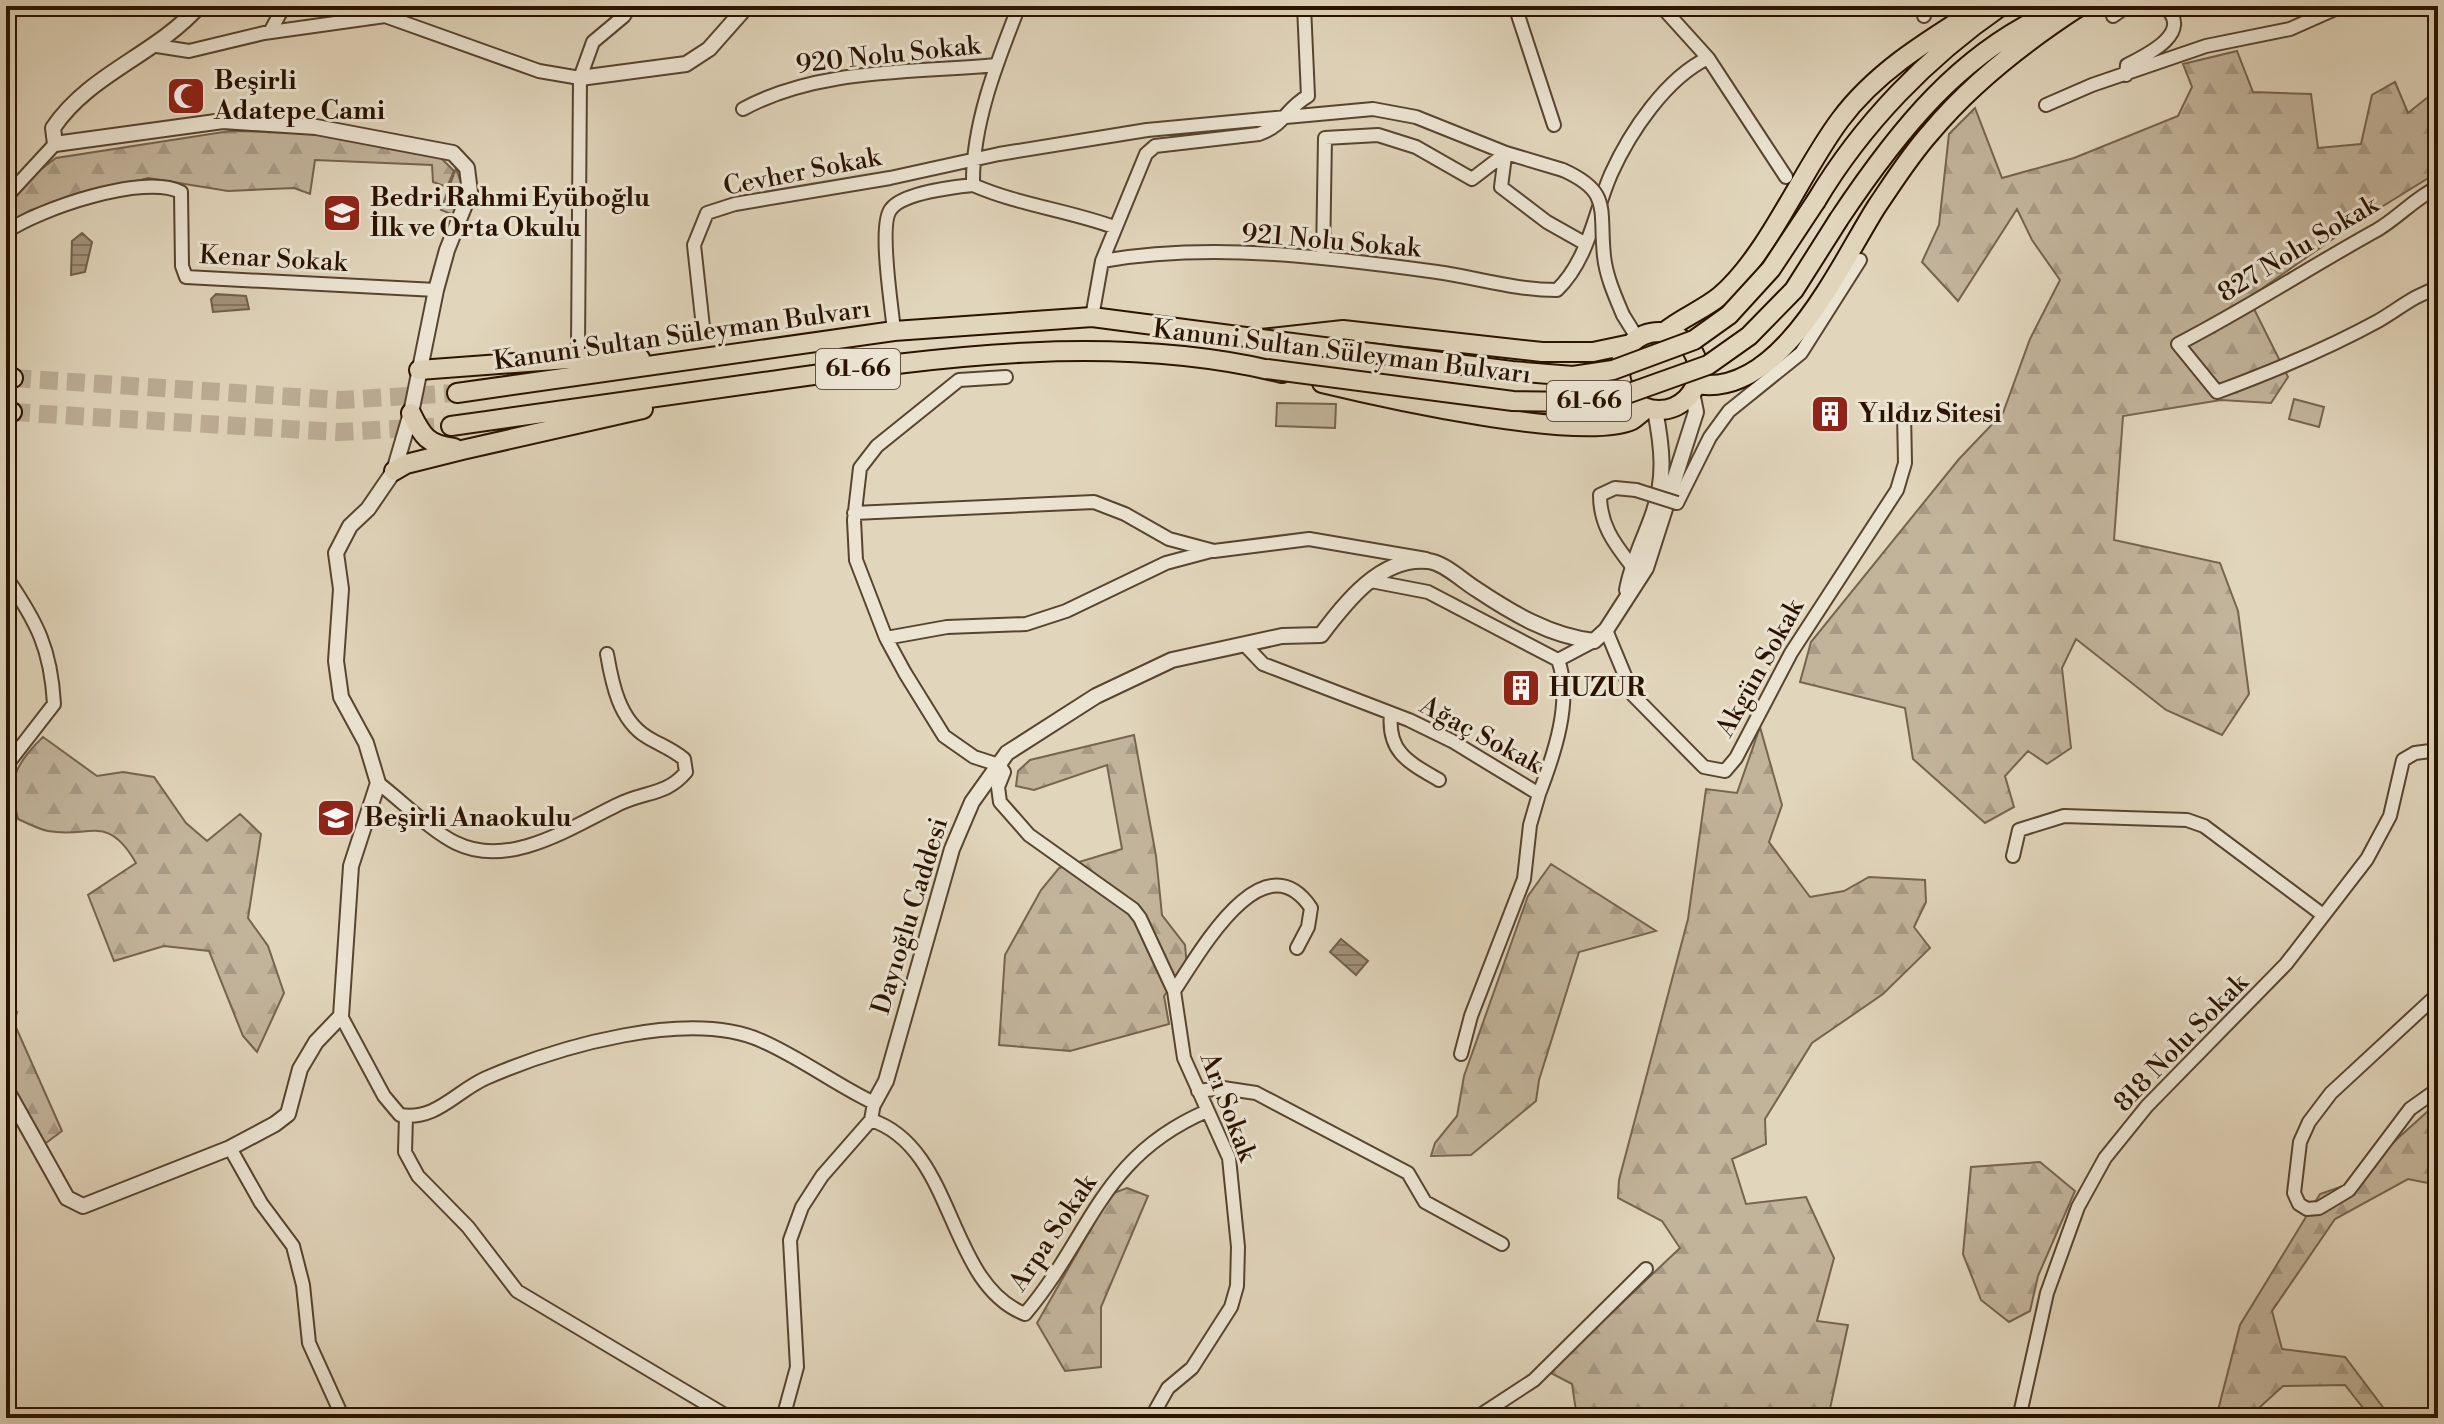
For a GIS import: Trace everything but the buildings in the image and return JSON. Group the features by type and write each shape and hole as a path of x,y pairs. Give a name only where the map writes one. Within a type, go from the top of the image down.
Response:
{"main road":[{"name":"61-66","path":"1261,339 1343,330 1542,352 1593,352 1663,333 1720,296 1748,264 1841,118 1876,80 1926,42 1983,6"},
{"name":"Kanuni Sultan Süleyman Bulvarı","path":"457,393 894,331 1092,317 1512,371 1573,376 1613,370 1694,340 1729,315 1771,269 1839,162 1906,86 1958,35 2001,6"},
{"name":"Kanuni Sultan Süleyman Bulvarı","path":"451,426 897,363 1095,351 1198,356 1267,369 1513,401 1578,402 1621,396 1708,365 1749,336 1794,290 1891,144 1921,109 1979,53 2034,20 2067,6"},
{"name":"61-66","path":"1267,369 1370,395 1548,425 1593,426 1631,420 1651,409 1680,404 1694,388 1715,387 1747,375 1778,352 1807,320 1877,206 1931,132 2031,38 2080,6"},
{"path":"1663,333 1680,338 1692,351 1698,367 1694,388"},
{"name":"61-66","path":"1635,341 1620,367 1622,385 1632,399 1651,409"},
{"name":"61-66","path":"419,370 582,358 707,358"},
{"name":"61-66","path":"394,471 406,464 598,421 708,390"},
{"name":"61-66","path":"411,413 421,435 433,446 462,450"}],"street":[{"path":"55,144 53,128 70,103 104,75 157,46 199,6"},
{"path":"270,32 284,6"},
{"path":"578,348 580,78 593,42 624,16 630,6"},
{"path":"157,46 189,51 383,11 539,71 580,78 686,64 709,49 747,6"},
{"path":"1019,6 996,65 972,159 973,185 996,195 1051,211 1071,212 1114,227"},
{"path":"1092,317 1102,261 1146,154 1155,146 1259,134 1274,129 1290,106 1308,96 1304,6"},
{"path":"1515,6 1554,125"},
{"path":"1661,6 1708,58 1786,177"},
{"path":"2113,16 2127,6"},
{"path":"2126,75 2127,65 2163,46 2172,35 2174,24 2170,11 2164,6"},
{"path":"2046,105 2206,46 2290,29 2342,6"},
{"path":"1506,153 1501,187 1547,222 1586,244 1610,176 1627,144 1663,95 1693,65 1708,58"},
{"name":"920 Nolu Sokak","path":"743,109 774,92 807,82 996,65"},
{"path":"1283,120 1373,109 1416,117 1590,182 1600,199 1604,258 1635,341"},
{"name":"Cevher Sokak","path":"703,327 694,245 707,213 735,204 890,178 972,159 1147,130 1283,120"},
{"path":"6,197 55,144 223,121 316,127 453,153 467,168 470,192 436,290 411,413 394,471 368,509 350,526 336,553 341,589 336,661 341,697 366,743 378,783 351,866 343,937 341,1016 384,1096 400,1115 406,1116 427,1115 483,1079 602,1039 722,1028 762,1041 832,1083 874,1103 871,1120 815,1186 802,1207 790,1240 797,1367 783,1418"},
{"path":"1323,258 1325,138 1378,135 1416,147 1472,179 1506,153"},
{"name":"Cevher Sokak","path":"894,331 885,220 897,203 945,188 973,185"},
{"name":"Kenar Sokak","path":"6,232 28,217 92,198 150,186 172,188 181,192 182,266 186,277 436,290"},
{"name":"827 Nolu Sokak","path":"2438,187 2379,229 2353,240 2247,308 2178,344 2217,392 2287,365 2379,320 2417,294 2438,288"},
{"name":"921 Nolu Sokak","path":"1102,261 1136,255 1201,253 1323,258 1470,277 1517,290 1557,290 1569,279 1586,244"},
{"path":"1631,565 1615,544 1600,515 1600,495 1615,488 1636,490 1677,503 1716,428 1729,411 1801,353 1860,260"},
{"path":"999,765 974,757 944,736 886,638 856,560 854,513 860,468 877,446 959,380 1006,377"},
{"path":"1371,581 1428,592 1558,660 1594,641 1606,630 1646,568 1696,412 1694,388"},
{"path":"1627,594 1631,565 1653,513 1663,474 1663,448 1651,409"},
{"name":"Akgün Sokak","path":"1606,630 1633,695 1704,767 1725,771 1736,758 1791,653 1897,490 1905,463 1904,413"},
{"path":"854,513 1094,502 1125,514 1169,539 1214,551"},
{"path":"886,638 947,627 1026,624 1066,611 1166,563 1214,551 1309,539 1431,561 1518,617 1572,638 1594,641"},
{"name":"Dayıoğlu Caddesi","path":"874,1103 886,1081 952,849 972,802 1007,753 1096,696 1172,660 1282,636 1321,635 1353,592 1410,562 1431,561"},
{"path":"6,577 44,637 52,668 54,704 6,766"},
{"name":"Ağaç Sokak","path":"1244,644 1263,664 1391,713 1452,741 1539,794 1553,755 1565,678 1558,660"},
{"path":"378,783 455,843 506,852 564,831 632,798 673,788 686,772 684,759 670,747 644,735 632,721 613,694 607,654"},
{"path":"1391,713 1393,747 1403,760 1439,780"},
{"name":"818 Nolu Sokak","path":"2015,1416 2047,1293 2078,1207 2105,1158 2147,1106 2286,964 2367,859 2390,816 2403,760 2415,753 2438,750"},
{"name":"Arı Sokak","path":"999,765 1004,772 998,787 1000,802 1029,835 1133,909 1140,918 1174,991 1184,1058 1229,1158 1236,1206 1237,1286 1231,1307 1205,1350 1158,1401 1151,1418"},
{"path":"1461,1054 1471,1016 1524,879 1530,825 1539,794"},
{"path":"2013,856 2019,830 2064,816 2187,820 2204,826 2323,915"},
{"path":"1174,991 1231,913 1253,891 1276,885 1301,893 1311,908 1308,927 1297,948"},
{"path":"2438,994 2339,1084 2309,1122 2300,1142 2294,1193 2299,1204 2307,1209 2319,1208 2349,1190 2410,1109 2438,1089"},
{"path":"6,1089 67,1198 83,1206 230,1148 288,1114 300,1069 316,1042 341,1016"},
{"path":"1198,1091 1223,1088 1256,1093 1408,1173 1425,1202 1502,1244"},
{"name":"Arpa Sokak","path":"871,1120 886,1125 915,1148 944,1200 960,1240 1007,1307 1025,1314 1041,1295 1096,1202 1138,1153 1164,1132 1207,1111"},
{"path":"406,1116 405,1152 418,1176 468,1227 517,1291 730,1418"},
{"path":"230,1148 261,1203 293,1246 303,1285 309,1343 343,1418"},
{"path":"1476,1418 1534,1380 1646,1269"},
{"path":"2015,1416 2034,1418"}],"green space":[{"path":"2237,51 2253,92 2311,94 2318,148 2361,144 2372,95 2395,82 2408,113 2438,89 2438,172 2354,224 2253,295 2254,309 2288,377 2271,403 2221,400 2123,416 2114,540 2220,563 2238,611 2249,694 2222,735 2166,710 2076,639 2062,668 2071,748 2047,764 2028,751 2005,776 2014,807 1985,823 1913,759 1905,708 1800,682 1811,642 1959,459 2003,413 2030,339 2060,280 2032,240 2017,209 1958,301 1922,262 1939,225 1949,134 1975,108 2002,178 2074,158 2178,116 2192,87 2183,64"},
{"path":"230,131 320,133 440,157 454,171 447,187 433,182 432,165 315,160 310,194 294,188 228,191 148,178 31,210 6,224 6,207 28,179 56,158"},
{"path":"456,168 463,189 456,216 441,210"},
{"path":"2294,399 2324,407 2319,427 2289,419"},
{"path":"1277,403 1336,404 1335,428 1276,426"},
{"path":"1760,727 1782,805 1769,842 1810,897 1844,891 1869,877 1925,880 1926,902 1914,927 1930,948 1883,994 1812,1043 1765,1119 1766,1144 1732,1159 1746,1204 1806,1197 1834,1258 1817,1321 1848,1325 1828,1418 1577,1418 1572,1384 1549,1372 1680,1248 1662,1221 1618,1198 1619,1180 1688,919 1706,789 1737,793"},
{"path":"1134,735 1156,856 1162,915 1185,945 1187,967 1164,996 1169,1024 1070,1051 999,1045 1005,955 1041,890 1059,868 1122,849 1107,765 1034,790 1016,786 1018,771 1030,760"},
{"path":"43,737 97,776 123,772 154,777 186,823 207,841 240,814 261,834 248,918 268,946 284,993 257,1052 243,1036 209,951 164,946 114,961 88,895 136,863 126,847 106,833 48,831 18,819 14,793 16,774 25,756"},
{"path":"1551,864 1656,931 1579,952 1539,1080 1536,1101 1471,1155 1431,1156 1435,1143 1457,1116 1464,1076 1528,896"},
{"path":"6,1009 17,1012 14,1023 62,1131 38,1149 6,1078"},
{"path":"2438,1102 2438,1185 2408,1179 2335,1219 2272,1311 2282,1349 2345,1357 2391,1418 2371,1418 2345,1385 2283,1386 2248,1418 2216,1418 2240,1325 2320,1194 2346,1185"},
{"path":"2040,1162 2075,1191 2038,1276 2030,1311 2009,1322 1981,1300 1963,1254 1971,1167"},
{"path":"1127,1188 1148,1196 1101,1307 1101,1367 1065,1371 1037,1323 1111,1194"}],"shaded area":[{"path":"82,233 92,242 85,272 71,275 72,241"},
{"path":"216,294 246,296 249,309 213,312 211,299"},
{"path":"1341,939 1368,961 1356,975 1330,952"}],"tunnel":[{"path":"13,378 340,400 457,393"},
{"path":"12,412 337,432 451,426"}],"place":[{"name":"Beşirli Adatepe Cami","path":"186,96"},
{"name":"Bedri Rahmi Eyüboğlu İlk ve Orta Okulu","path":"342,213"},
{"name":"Yıldız Sitesi","path":"1830,414"},
{"name":"HUZUR","path":"1521,688"},
{"name":"Beşirli Anaokulu","path":"336,818"}]}
